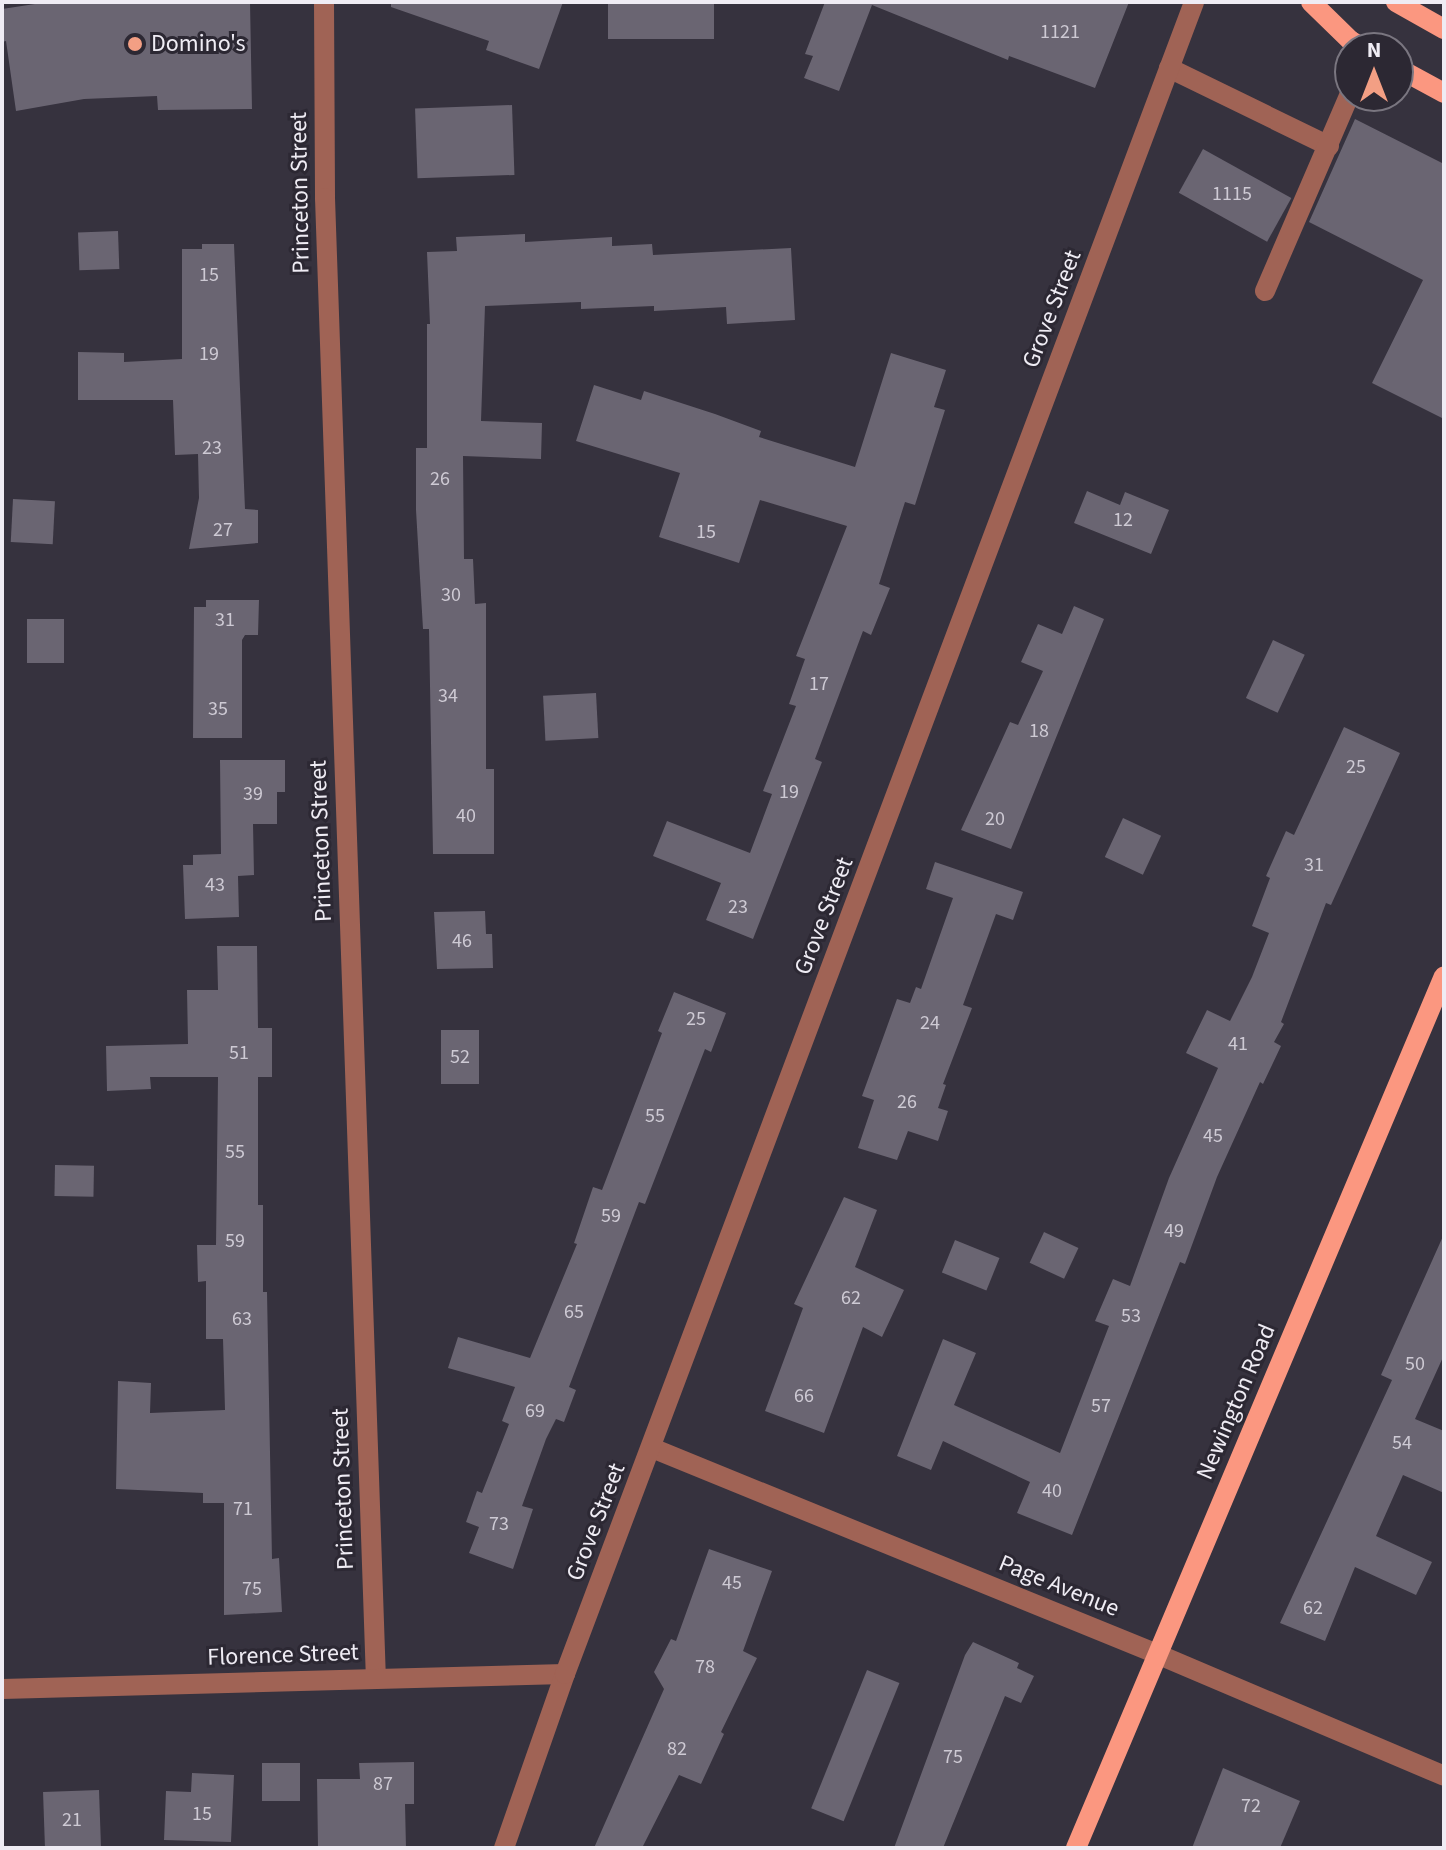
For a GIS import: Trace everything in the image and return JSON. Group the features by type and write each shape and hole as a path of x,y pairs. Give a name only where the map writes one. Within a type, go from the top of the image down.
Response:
{"main road":[{"path":"1311,2 1342,32"},
{"path":"1396,2 1444,29"},
{"path":"1414,77 1444,93"},
{"name":"Newington Road","path":"1076,1848 1444,976"}],"street":[{"name":"Princeton Street","path":"324,2 325,198 376,1679"},
{"name":"Grove Street","path":"504,1848 565,1674 1194,2"},
{"path":"1169,68 1329,146"},
{"path":"1265,291 1343,112"},
{"name":"Page Avenue","path":"652,1448 1157,1654 1444,1776"},
{"name":"Florence Street","path":"2,1689 565,1674"}],"building":[{"path":"48,2 250,2 252,109 158,110 157,96 84,99 16,111 6,41 2,42 2,9"},
{"path":"391,2 563,2 539,69 486,50 489,41 391,7"},
{"path":"608,2 714,2 714,39 608,39"},
{"path":"825,2 1129,2 1095,88 1009,56 1008,60 872,5 839,91 804,78 813,56 805,54"},
{"path":"512,105 514,175 418,178 415,108"},
{"path":"1355,119 1444,164 1444,419 1372,383 1423,280 1309,222"},
{"path":"1203,149 1291,198 1267,242 1179,193"},
{"path":"118,231 119,269 79,270 78,232"},
{"path":"525,234 525,242 612,237 612,246 652,244 653,255 791,248 795,320 727,324 726,307 654,311 654,306 581,309 581,302 485,306 481,421 542,423 541,459 463,456 464,559 473,559 475,604 486,603 486,769 494,769 494,854 433,854 429,629 423,629 416,510 416,448 427,448 427,324 430,324 427,252 457,251 456,237"},
{"path":"202,244 234,244 245,509 258,510 258,543 189,549 199,498 198,454 175,455 173,400 78,400 78,352 124,353 124,362 182,359 182,249 202,249"},
{"path":"891,353 946,370 934,407 945,410 915,505 905,502 879,584 890,588 871,635 863,631 815,759 822,762 753,939 706,920 721,883 653,856 667,821 750,853 772,794 763,791 796,706 789,704 805,659 796,656 847,526 760,500 739,563 659,537 680,473 576,441 594,385 641,400 644,391 761,431 759,437 855,467"},
{"path":"1087,491 1120,505 1125,492 1169,510 1151,554 1074,523"},
{"path":"13,499 55,501 53,544 11,542"},
{"path":"206,600 259,600 258,635 245,635 242,640 242,738 193,738 194,607 206,607"},
{"path":"1074,606 1104,619 1011,849 961,830 1010,722 1018,725 1043,671 1021,662 1038,624 1062,634"},
{"path":"27,619 64,619 64,663 27,663"},
{"path":"1273,640 1305,655 1278,713 1246,698"},
{"path":"596,693 598,738 545,741 543,696"},
{"path":"1344,727 1400,753 1331,905 1326,903 1281,1022 1284,1024 1274,1042 1281,1046 1263,1084 1260,1082 1217,1177 1185,1264 1180,1262 1072,1535 1017,1513 1030,1482 943,1441 931,1470 897,1456 943,1339 976,1353 954,1405 1060,1453 1109,1326 1095,1321 1113,1279 1130,1286 1169,1178 1218,1068 1186,1053 1207,1010 1230,1021 1252,977 1269,933 1252,926 1270,878 1266,876 1286,831 1294,835"},
{"path":"220,760 285,760 285,792 277,792 277,824 253,824 254,875 238,876 239,917 185,919 183,865 193,865 193,855 221,854"},
{"path":"1123,818 1161,836 1143,875 1105,857"},
{"path":"935,862 1023,892 1013,920 996,914 963,1005 972,1008 943,1084 946,1085 938,1108 948,1111 938,1141 908,1131 897,1160 858,1148 874,1100 862,1096 897,999 910,1003 916,987 921,989 953,898 926,889"},
{"path":"485,911 486,934 492,934 493,968 437,969 434,912"},
{"path":"217,946 257,946 258,1028 272,1028 272,1077 258,1077 258,1205 263,1205 263,1292 267,1292 272,1559 279,1558 282,1612 224,1615 224,1503 203,1503 203,1493 116,1489 118,1381 151,1383 150,1413 225,1410 223,1339 206,1339 206,1281 198,1282 197,1245 216,1245 218,1077 150,1077 151,1089 107,1091 106,1046 188,1044 187,990 218,990"},
{"path":"674,992 726,1013 711,1052 705,1049 645,1204 639,1202 569,1387 576,1390 564,1422 556,1419 546,1439 522,1506 533,1509 513,1569 469,1553 479,1527 466,1522 477,1491 482,1493 509,1424 502,1421 515,1387 448,1368 458,1337 530,1358 577,1244 574,1243 593,1187 602,1190 662,1033 658,1031"},
{"path":"441,1030 479,1030 479,1084 441,1084"},
{"path":"55,1165 94,1166 93,1197 54,1196"},
{"path":"844,1197 877,1210 855,1267 904,1290 882,1337 863,1327 824,1433 765,1411 803,1308 794,1304"},
{"path":"1044,1232 1078,1248 1064,1279 1030,1263"},
{"path":"1444,1234 1444,1355 1415,1419 1444,1431 1444,1493 1403,1475 1376,1536 1432,1562 1416,1595 1355,1567 1325,1641 1280,1623 1392,1380 1381,1375"},
{"path":"955,1240 1000,1258 986,1290 942,1272"},
{"path":"709,1549 772,1571 743,1651 757,1658 721,1732 724,1734 701,1784 679,1775 642,1848 594,1848 664,1689 654,1672 671,1639 676,1641"},
{"path":"973,1642 1019,1663 1017,1668 1034,1676 1021,1703 1005,1696 943,1848 894,1848 965,1655"},
{"path":"867,1670 899,1683 844,1821 811,1808"},
{"path":"414,1762 414,1804 405,1804 406,1848 318,1848 317,1779 360,1779 359,1763"},
{"path":"262,1763 300,1763 300,1801 262,1801"},
{"path":"1223,1768 1300,1801 1280,1848 1192,1848"},
{"path":"192,1773 234,1775 231,1842 164,1840 166,1791 191,1792"},
{"path":"99,1790 101,1848 45,1848 43,1792"}],"place":[{"name":"Domino's","path":"135,44"}]}
